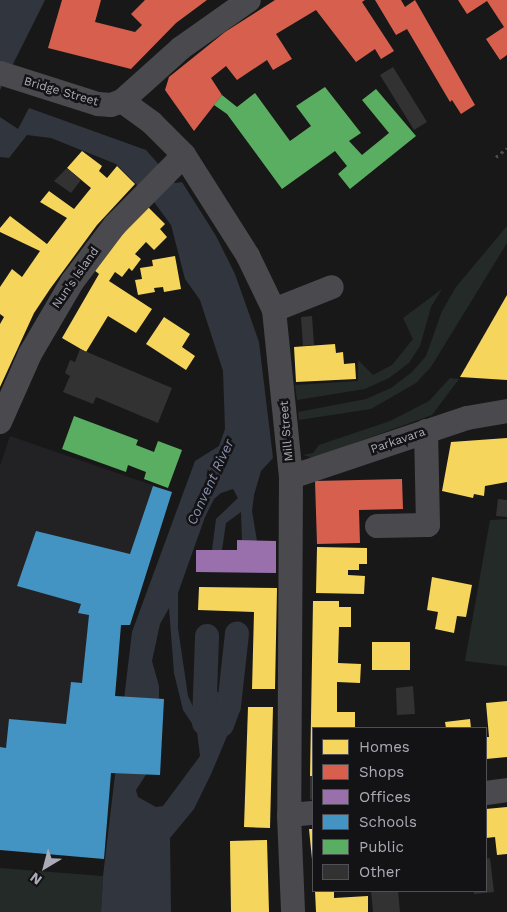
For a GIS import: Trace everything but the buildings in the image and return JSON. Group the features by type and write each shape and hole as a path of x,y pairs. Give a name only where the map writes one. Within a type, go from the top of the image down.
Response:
{"street":[{"path":"122,101 181,48 249,0"},
{"name":"Bridge Street","path":"0,73 98,104 111,105 122,101"},
{"name":"Mill Street","path":"122,101 152,123 184,155 248,256 274,310 290,467 289,815 292,912"},
{"name":"Nun's Island","path":"0,422 34,346 72,282 115,225 184,155"},
{"path":"274,310 332,287"},
{"name":"Parkavara","path":"290,467 426,431 467,418 507,411"},
{"path":"376,526 428,526 426,431"},
{"path":"487,793 507,790"},
{"path":"289,815 312,813"}],"path":[{"path":"496,157 507,148"}],"shaded area":[{"path":"507,226 507,243 431,367 416,383 371,409 299,420 298,412 366,399 391,388 412,372 426,356 442,311 456,287"},
{"path":"442,289 431,307 420,346 409,363 389,378 365,389 297,400 295,385 358,381 358,360 373,375 392,365 413,339 403,318"},
{"path":"450,378 459,379 432,415 313,458 303,455 313,453 319,445 390,421 429,401"},
{"path":"10,436 172,492 130,625 121,625 115,696 164,699 160,775 0,763 0,466"},
{"path":"507,519 507,666 465,661 490,520"},
{"path":"0,868 103,876 101,912 0,912"}],"water":[{"path":"0,0 45,0 0,90"},
{"name":"Convent River","path":"29,108 146,150 175,183 182,182 216,236 235,274 259,342 273,458 261,471 254,495 252,511 257,541 242,541 241,512 226,523 222,550 212,550 216,519 238,498 233,489 221,493 214,499 205,517 178,593 178,628 188,696 198,717 201,691 237,693 232,724 212,772 194,809 170,838 171,912 101,912 103,876 132,632 195,461 219,446 225,429 223,371 200,300 185,279 171,225 154,202 116,164 51,138 27,135 9,158 0,157 0,117 18,129","holes":["169,608 174,673 183,710 197,731 200,756 163,806 156,807 138,797 136,790 151,767 159,704 159,686 152,661 160,624"]}],"waterway":[{"path":"222,725 229,706 237,633"},
{"path":"204,723 207,636"}]}
